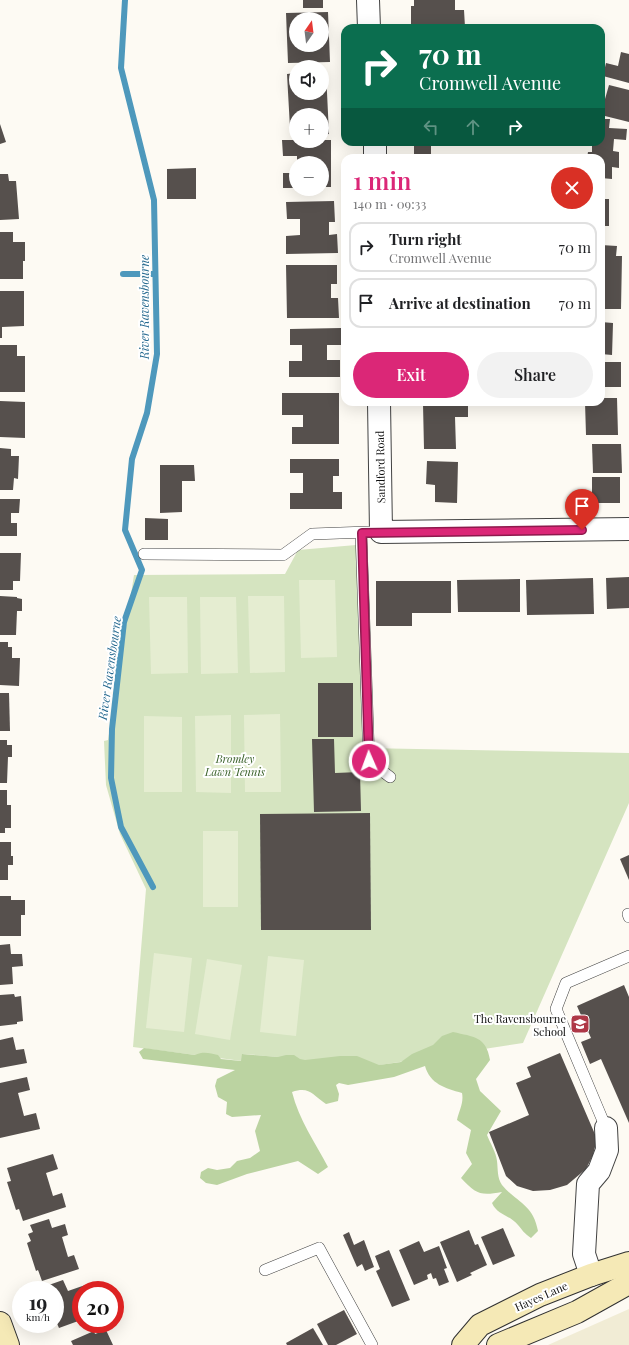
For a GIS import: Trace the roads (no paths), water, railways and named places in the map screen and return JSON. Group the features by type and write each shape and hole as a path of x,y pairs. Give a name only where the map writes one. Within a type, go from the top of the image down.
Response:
{"main road":[{"name":"Hayes Lane","path":"463,1345 480,1325 540,1295 591,1275 629,1263"},
{"path":"498,1345 577,1312 629,1283"},
{"path":"0,1323 8,1345"}],"street":[{"path":"368,0 369,24"},
{"name":"Sandford Road","path":"371,532 379,406"},
{"path":"371,532 629,529"},
{"path":"591,1275 584,1254 588,1184 599,1171 607,1150 606,1128"}],"lane":[{"path":"144,554 283,555 312,534 371,532 369,761 390,777"},
{"path":"629,914 629,917"},
{"path":"606,1128 556,1009 566,983 629,956"},
{"path":"266,1270 319,1248 372,1345"}],"waterway":[{"name":"River Ravensbourne","path":"125,0 121,68 154,200 157,354 147,413 132,459 125,530 142,570 124,622 112,729 111,778 121,827 153,887"},
{"path":"123,274 155,274"}],"place":[{"name":"The Ravensbourne School","path":"580,1024"}],"park label":[{"name":"Bromley Lawn Tennis","path":"235,764"}]}
